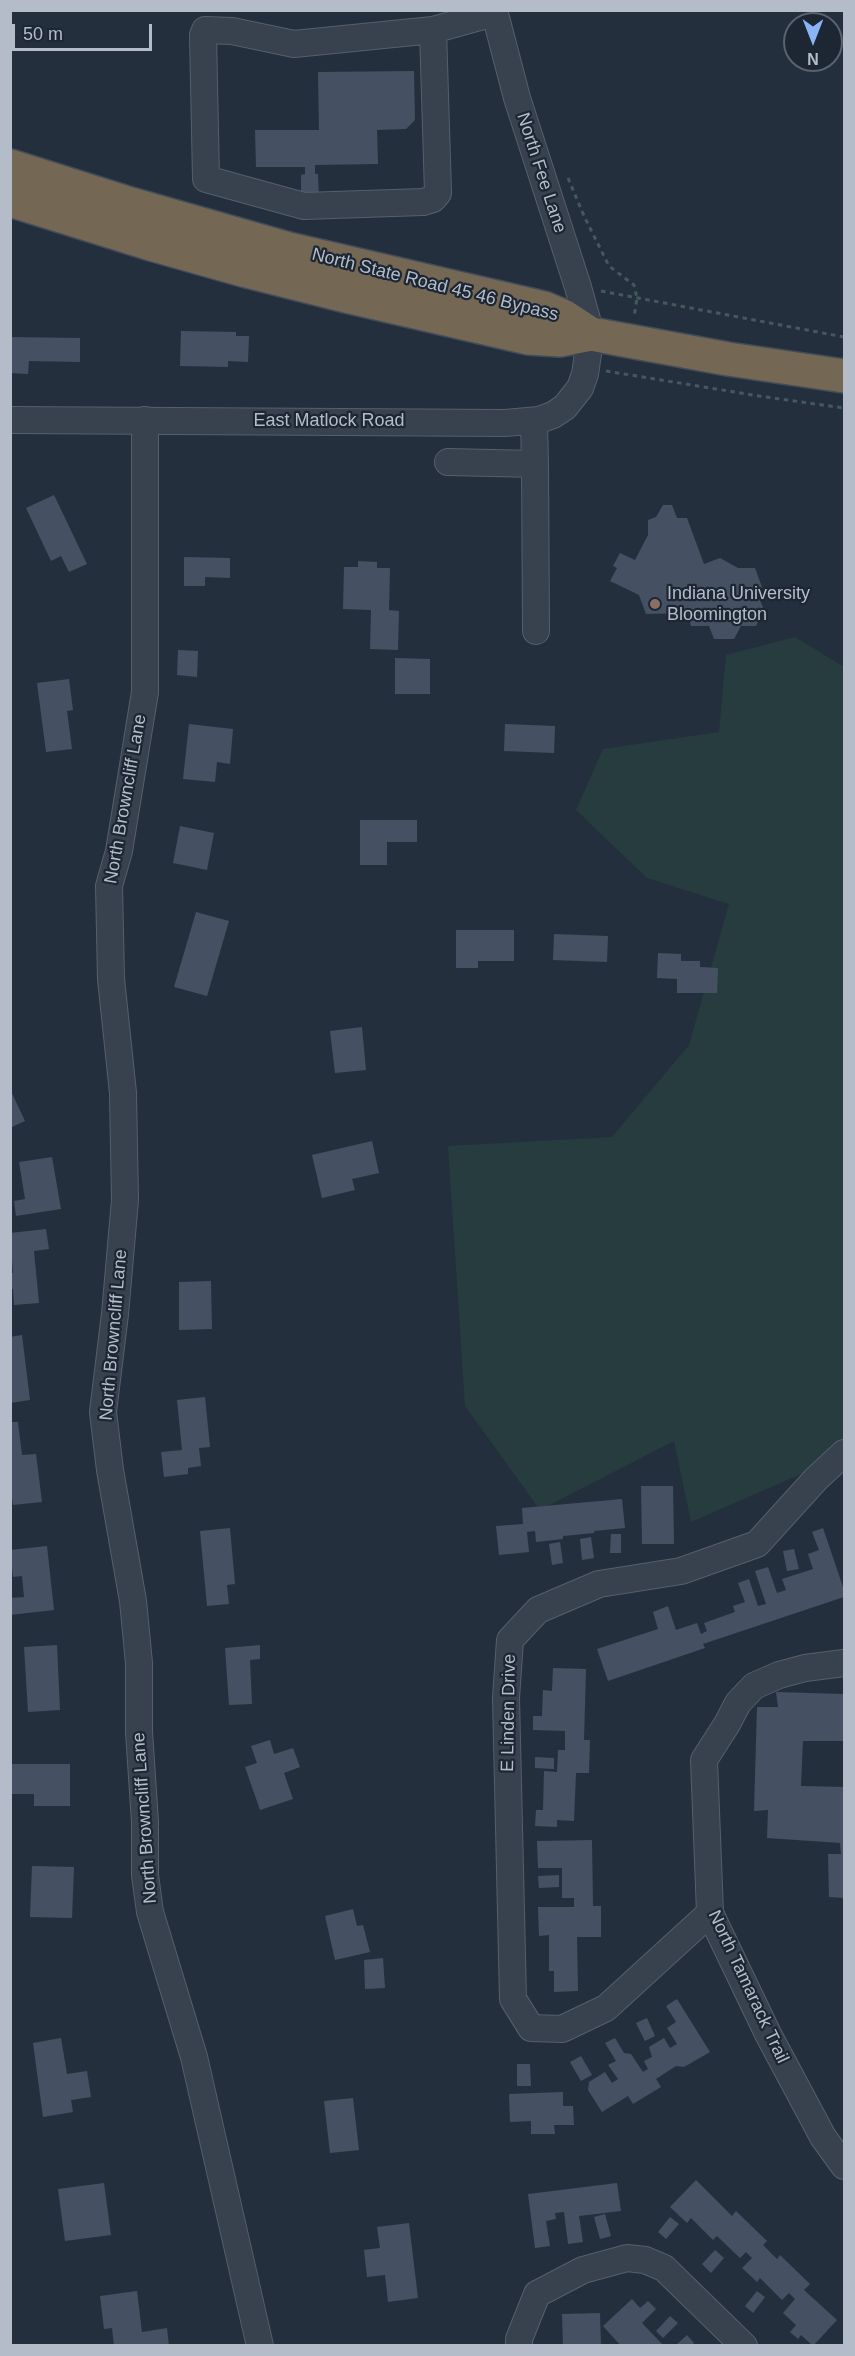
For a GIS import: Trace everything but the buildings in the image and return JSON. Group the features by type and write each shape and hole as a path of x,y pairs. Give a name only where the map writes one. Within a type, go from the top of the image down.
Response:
{"highway":[{"name":"North State Road 45 46 Bypass","path":"10,166 147,209 289,249 544,308 565,317 591,334"},
{"name":"North State Road 45 46 Bypass","path":"10,200 197,257 413,312 537,339 560,340 591,334"},
{"path":"591,334 728,359 844,376"}],"street":[{"path":"432,30 438,193 433,199 423,202 304,206 206,179 203,35 205,30 232,31 294,44 432,30 494,12"},
{"name":"North Fee Lane","path":"494,12 517,98 591,334"},
{"name":"East Matlock Road","path":"10,420 534,422 557,413 575,396 585,374 591,334"},
{"name":"North Browncliff Lane","path":"145,420 145,692 119,851 109,886 111,978 123,1093 126,1200 103,1412 110,1470 133,1601 139,1663 139,1731 145,1822 145,1875 150,1912 194,2057 260,2346"},
{"path":"534,422 536,631"},
{"path":"448,462 535,464"},
{"name":"E Linden Drive","path":"710,1913 606,2008 562,2029 531,2028 513,1999 506,1698 510,1640 537,1610 599,1584 681,1571 757,1544 816,1479 844,1453"},
{"name":"North Tamarack Trail","path":"844,1662 805,1668 779,1675 754,1686 738,1703 704,1760 710,1913 790,2075 823,2137 844,2166"},
{"path":"519,2346 519,2339 537,2294 583,2270 627,2258 645,2260 664,2268 744,2346"}],"path":[{"path":"567,175 609,266 634,285 638,298"},
{"path":"626,374 844,408"}],"green space":[{"path":"795,637 844,667 844,1440 840,1457 691,1522 674,1441 540,1510 465,1406 448,1146 612,1137 689,1045 729,904 647,878 576,810 603,749 719,732 726,655"}],"place":[{"name":"Indiana University Bloomington","path":"655,604"}]}
